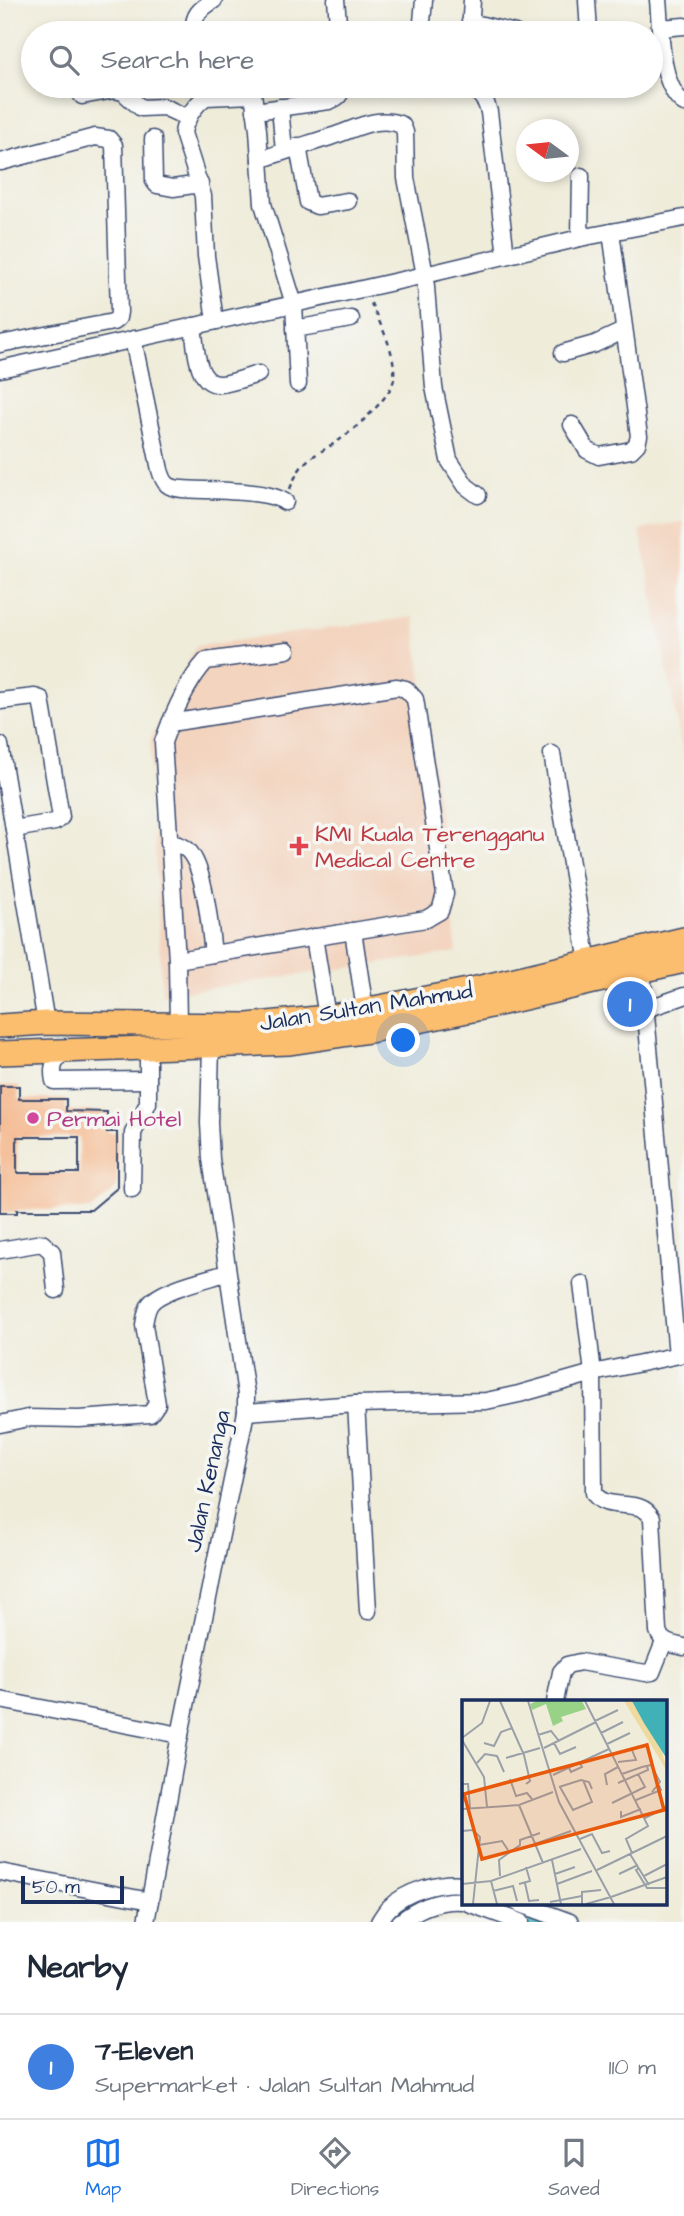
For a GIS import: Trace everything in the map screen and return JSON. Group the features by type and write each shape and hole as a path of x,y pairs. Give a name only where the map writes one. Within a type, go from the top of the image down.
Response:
{"highway":[{"name":"Jalan Sultan Mahmud","path":"0,1026 46,1023 248,1025 327,1017 474,989 684,939"},
{"name":"Jalan Sultan Mahmud","path":"0,1053 290,1043 370,1031 477,1009 684,961"}],"street":[{"path":"194,21 200,9 214,0"},
{"path":"336,0 338,21"},
{"path":"422,21 424,0"},
{"path":"470,21 472,0"},
{"path":"587,0 588,21"},
{"path":"658,0 660,21"},
{"path":"663,28 684,26"},
{"path":"663,74 673,93 684,103"},
{"path":"129,98 141,108 164,107 188,118"},
{"path":"198,98 184,124 183,133 204,204 206,257 215,321"},
{"path":"254,98 263,204 294,304 298,383"},
{"path":"257,98 280,107 336,98"},
{"path":"482,98 489,112 506,256"},
{"path":"280,107 308,202 317,206 348,201"},
{"path":"260,160 358,125 378,122 402,125 405,132 406,178 425,275 434,387 449,460 467,486 478,495"},
{"path":"0,345 113,322 117,318 114,145 109,139 95,137 1,162"},
{"path":"153,139 154,181 157,185 173,188 200,184"},
{"path":"580,238 581,176"},
{"path":"0,369 580,238 684,218"},
{"path":"572,425 587,450 600,456 631,450 637,444 639,436 611,232"},
{"path":"318,299 322,325"},
{"path":"295,329 351,319"},
{"path":"193,326 201,374 209,382 219,384 258,374"},
{"path":"563,353 595,344 623,331"},
{"path":"26,338 27,363"},
{"path":"133,339 160,470 166,485 181,489 263,494 279,497 285,502"},
{"path":"178,1025 177,960 163,741 198,670 206,661 287,650"},
{"path":"170,723 397,687 406,689 415,699 444,894 440,911 425,919 177,960"},
{"path":"0,701 36,697 41,699 61,817 55,822 14,829"},
{"path":"0,745 46,1023"},
{"path":"552,754 588,962"},
{"path":"169,842 184,847 200,869 214,954"},
{"path":"353,931 365,1010"},
{"path":"314,937 327,1017"},
{"path":"246,1412 356,1404 486,1401 593,1373 681,1354 642,971"},
{"path":"646,1009 684,996"},
{"name":"Jalan Kenanga","path":"146,1922 180,1735 246,1412 246,1395 211,1159 211,1046"},
{"path":"132,1189 133,1133 148,1103 148,1048"},
{"path":"64,1051 51,1069 54,1081 148,1080"},
{"path":"0,1250 42,1243 52,1252 56,1290"},
{"path":"0,1424 28,1418 79,1419 150,1414 157,1404 144,1325 151,1303 162,1294 226,1273"},
{"path":"582,1284 593,1373 594,1493 597,1499 604,1502 642,1507 648,1511 652,1518 658,1632 664,1642 684,1647"},
{"path":"356,1404 368,1611"},
{"path":"555,1700 561,1672 573,1661 652,1672 664,1642"},
{"path":"0,1700 180,1735"},
{"path":"0,1872 149,1901"},
{"path":"379,1922 388,1908 403,1897 443,1884 462,1884"},
{"path":"400,1922 412,1913 442,1900 462,1902"},
{"path":"477,1904 570,1922"}],"path":[{"path":"285,502 302,464 309,457 338,441 372,414 394,381 392,355 365,288"}],"shaded area":[{"path":"684,521 684,758 640,530"},
{"name":"KMI Kuala Terengganu Medical Centre","path":"414,617 457,952 162,995 150,740 196,646"}],"building":[{"path":"0,1086 19,1086 19,1099 66,1099 66,1111 107,1112 107,1132 117,1132 117,1188 91,1210 17,1210 17,1213 0,1213","holes":["17,1137 79,1137 79,1173 17,1173"]}],"waterway":[{"path":"390,1922 404,1907 422,1897 462,1893"},
{"path":"496,1904 545,1922"}],"place":[{"name":"KMI Kuala Terengganu Medical Centre","path":"299,846"},
{"name":"7-Eleven","path":"630,1004"},
{"name":"Permai Hotel","path":"33,1118"}]}
